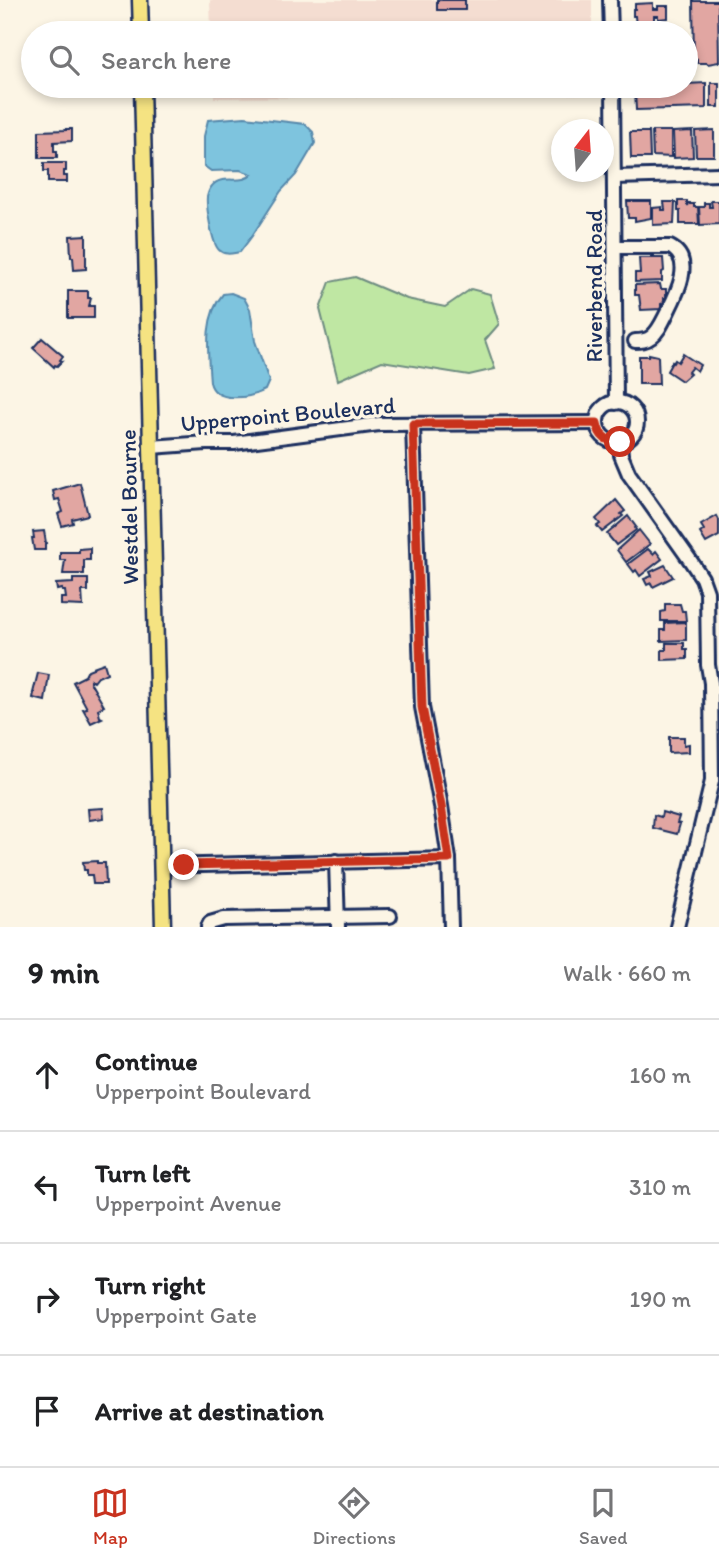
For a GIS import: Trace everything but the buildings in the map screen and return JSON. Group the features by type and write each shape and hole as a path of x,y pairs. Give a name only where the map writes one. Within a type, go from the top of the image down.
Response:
{"main road":[{"path":"140,0 141,21"},
{"name":"Westdel Bourne","path":"142,98 163,927"}],"street":[{"path":"610,0 611,21"},
{"name":"Riverbend Road","path":"613,98 616,403"},
{"path":"615,177 719,174"},
{"path":"615,247 670,247 677,250 681,257 682,280 679,290 660,326 653,336 635,341"},
{"path":"616,403 629,407 636,418 632,435 620,442 604,437 597,423 603,408 616,403"},
{"name":"Upperpoint Boulevard","path":"151,447 234,443 379,424 597,423"},
{"path":"413,424 422,707 449,859 451,927"},
{"path":"620,442 621,455 629,474 690,560 707,592 708,665 715,683 712,781 677,927"},
{"path":"161,866 449,859"},
{"path":"336,862 338,922"},
{"path":"208,927 210,923 225,919 338,922 390,916"}],"shaded area":[{"path":"210,0 592,0 592,21 211,21"}],"green space":[{"path":"355,277 407,299 445,307 471,289 490,294 499,324 485,340 495,369 469,375 382,361 338,380 320,309 330,282"}],"water":[{"path":"245,117 305,124 313,132 315,143 296,175 281,191 240,252 226,254 219,250 214,240 207,208 208,193 216,182 243,179 252,174 240,170 211,171 204,166 204,136 208,120"},
{"path":"231,293 244,298 250,309 255,341 269,381 265,390 242,397 219,394 210,382 208,347 212,313 223,294"}],"route":[{"path":"184,865 449,859 422,707 413,424 597,423 604,437 620,442"}]}
